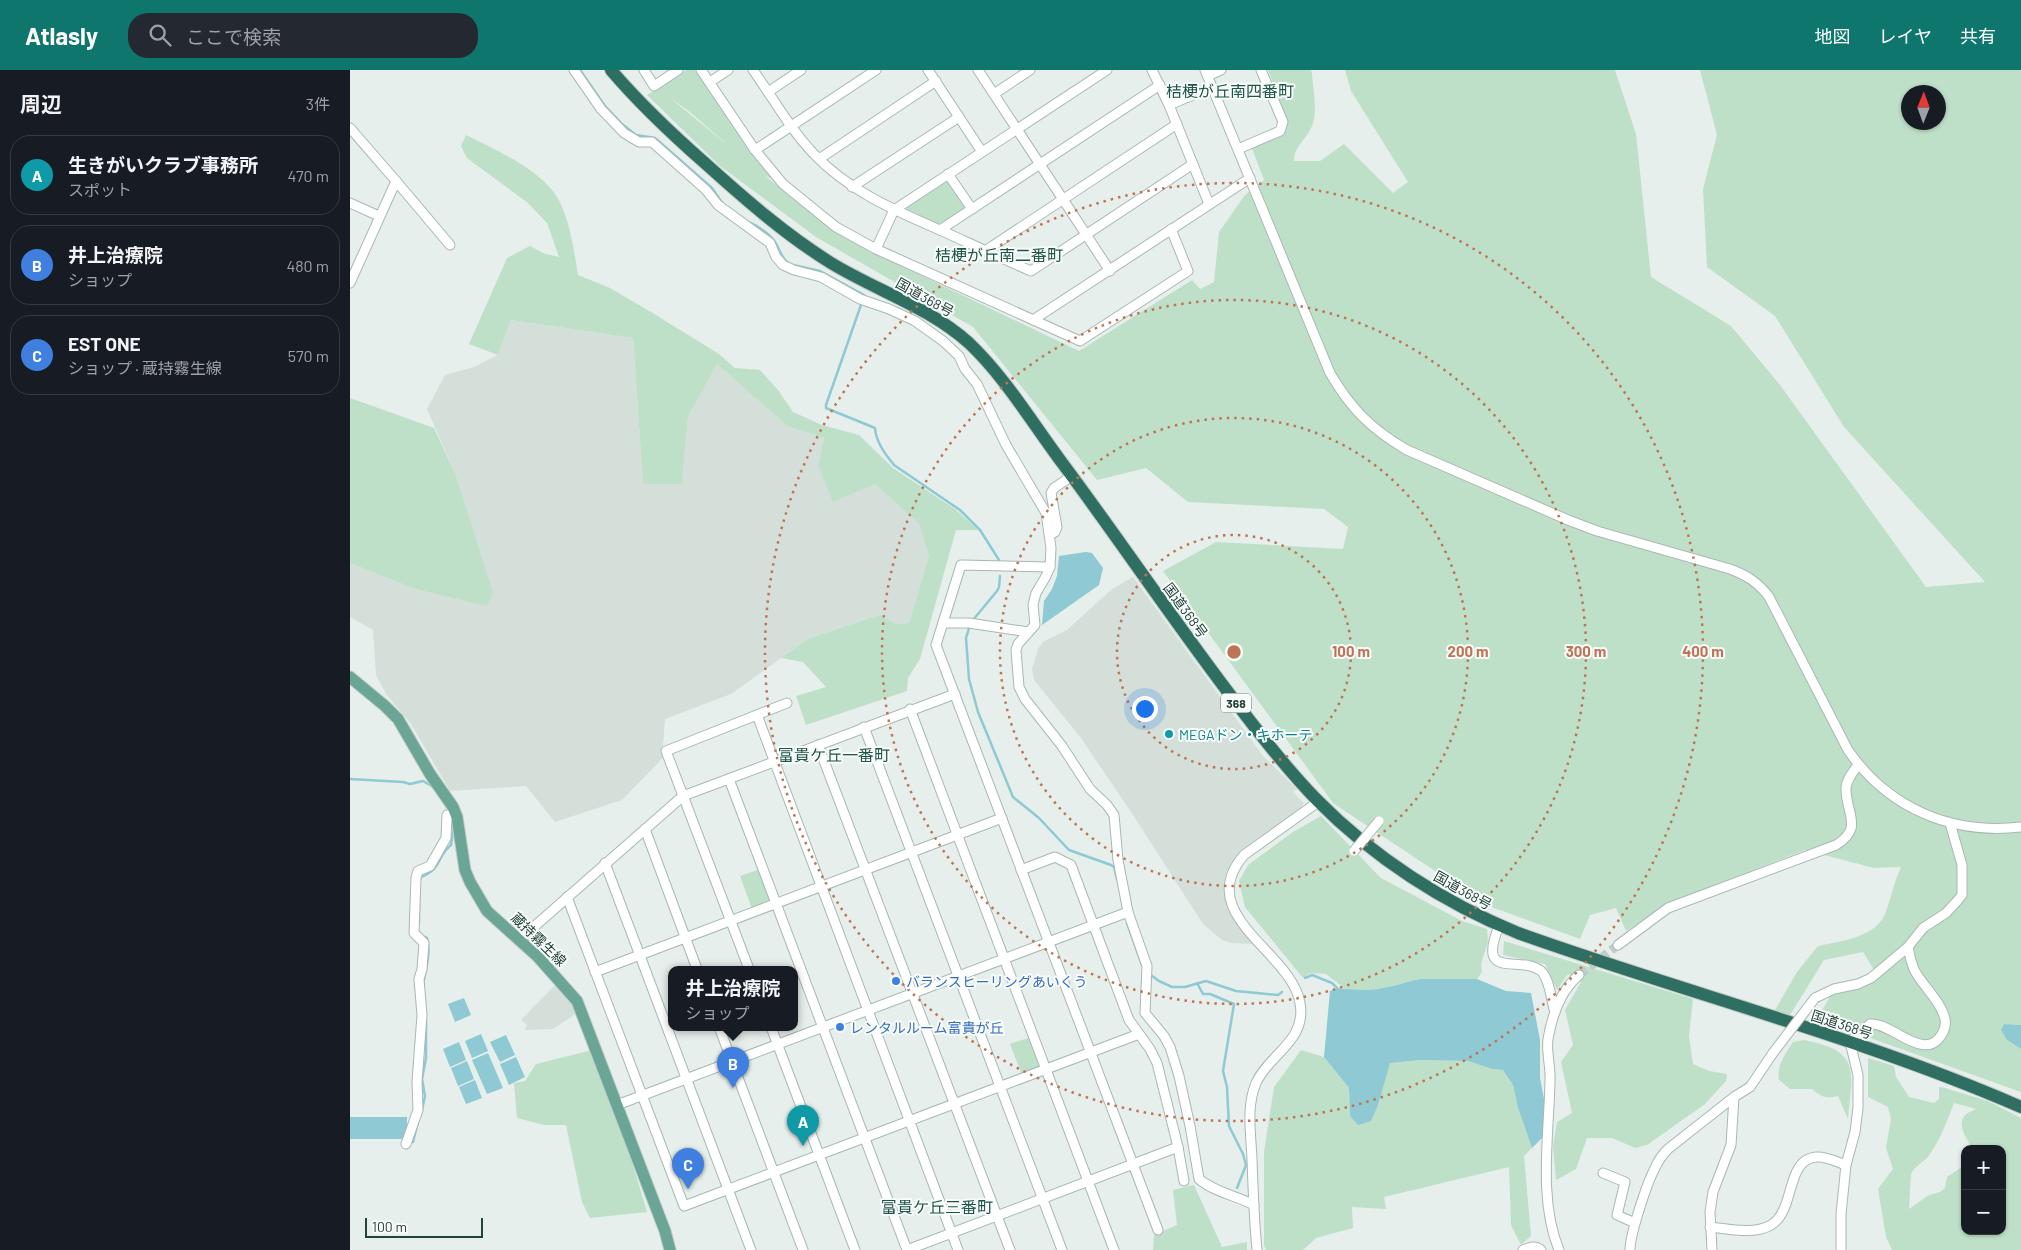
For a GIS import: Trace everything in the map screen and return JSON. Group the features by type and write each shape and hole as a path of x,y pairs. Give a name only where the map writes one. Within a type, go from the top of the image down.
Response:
{"highway":[{"name":"国道368号","path":"611,70 627,89 697,157 778,226 832,264 870,285 921,309 956,332 981,356 1072,476 1181,630 1273,752 1318,802 1390,863 1442,896 1499,926 1539,941 1850,1042 1943,1075 2021,1107"}],"main road":[{"name":"蔵持霧生線","path":"350,677 385,706 405,729 426,769 453,807 465,870 487,911 520,939 577,1001 665,1231 670,1250"}],"street":[{"path":"574,70 601,109 624,134 639,142 652,142 706,190 718,205 770,243 776,257 783,266 821,276 863,301 889,309 915,321 944,341 959,356 965,369 977,384 1006,444 1046,513 1050,535 1050,567 1036,593 1033,605 1035,625 1016,650 1017,682 1020,693 1062,746 1090,790 1112,812 1115,819 1124,913 1147,966 1144,1013 1164,1036 1170,1047 1179,1076 1190,1126 1199,1179 1208,1186 1242,1198 1254,1205"},
{"path":"644,70 654,86 678,70"},
{"path":"702,70 756,150 783,184 836,227 876,249 1080,341 1188,271 1171,229"},
{"path":"710,82 728,70"},
{"path":"753,70 792,126 819,159 852,187 894,210 1031,271 1193,164"},
{"path":"768,92 801,70"},
{"path":"756,150 876,70"},
{"path":"928,70 982,152"},
{"path":"978,70 1110,270"},
{"path":"994,94 1030,70"},
{"path":"876,249 894,210 1107,70"},
{"path":"1152,70 1169,105 1210,204"},
{"path":"1220,70 1206,73 1330,373 1342,393 1366,422 1407,450 1555,516 1597,531 1730,570 1751,578 1769,596 1848,750 1858,765 1882,788 1908,806 1950,823 1976,828 2021,826"},
{"path":"1238,149 1280,131 1283,122 1262,70"},
{"path":"819,159 936,81"},
{"path":"940,230 1160,85"},
{"path":"1169,105 1212,87"},
{"path":"852,187 959,117"},
{"path":"985,251 1177,124"},
{"path":"350,128 450,245"},
{"path":"948,174 972,209"},
{"path":"1033,320 1250,178"},
{"path":"350,283 396,182"},
{"path":"350,203 379,216"},
{"path":"1050,535 1057,527 1051,493 1054,488 1072,476"},
{"path":"1050,567 961,565 936,645 1158,1230"},
{"path":"943,623 973,624 1028,632"},
{"path":"520,939 684,796 910,709 955,694"},
{"path":"748,966 666,751 787,703"},
{"path":"910,709 1114,1250"},
{"path":"757,715 958,1250"},
{"path":"864,727 1062,1250"},
{"path":"818,745 1010,1250"},
{"path":"1618,945 1668,908 1845,840 1849,836 1853,823 1847,795 1847,784 1858,765"},
{"path":"729,779 907,1250 1178,1147"},
{"path":"1257,1250 1251,1098 1260,1076 1274,1058 1286,1048 1295,1034 1301,1010 1296,989 1236,914 1230,896 1230,884 1236,866 1244,855 1318,802"},
{"path":"406,1144 418,1110 417,1082 422,1015 419,979 422,969 424,943 414,933 416,878 418,871 430,866 446,838 447,815"},
{"path":"595,972 1002,818"},
{"path":"1354,850 1379,821"},
{"path":"1630,1250 1635,1224 1654,1168 1668,1149 1734,1097 1750,1087 1773,1053 1816,998 1826,992 1865,981 1885,967 1908,947 1923,928 1953,906 1962,894 1962,865 1950,823"},
{"path":"645,829 696,966"},
{"path":"1021,870 1055,858 1071,865 1129,1020 1150,1049 1157,1063 1178,1147 1184,1181"},
{"path":"606,863 668,1028"},
{"path":"567,897 684,1206 1139,1034"},
{"path":"617,1105 1124,913"},
{"path":"1499,926 1492,943 1492,950 1496,958 1506,964 1532,967 1541,971 1547,980 1554,1012"},
{"path":"1841,1250 1840,1214 1846,1165 1855,1132 1858,1108 1858,1075 1850,1042 1865,1027 1873,1024 1917,1043 1928,1045 1939,1040 1945,1029 1945,1018 1912,966 1908,947"},
{"path":"1559,1250 1551,1225 1546,1199 1550,1072 1548,1040 1554,1012 1569,984 1579,975"},
{"path":"669,1031 752,1250"},
{"path":"720,1031 803,1250"},
{"path":"773,1031 855,1250"},
{"path":"1712,1250 1710,1212 1713,1192 1732,1145 1734,1097"},
{"path":"1710,1227 1751,1231 1770,1226 1785,1211 1792,1181 1798,1169 1805,1162 1816,1157 1846,1165"},
{"path":"1603,1173 1625,1182 1617,1215 1635,1224"},
{"path":"1523,1250 1532,1247 1537,1247 1541,1250"}],"shaded area":[{"path":"511,320 633,338 643,484 682,483 688,417 717,364 787,426 824,438 818,465 875,484 919,524 929,556 909,623 808,639 731,694 665,719 662,759 622,800 555,822 526,786 450,791 411,724 386,694 376,675 373,630 350,617 350,563 415,589 487,605 456,476 427,409 445,375 474,367 498,355"},
{"path":"1133,577 1263,756 1297,789 1293,792 1304,803 1301,808 1241,850 1225,877 1224,888 1227,908 1233,919 1254,944 1231,943 1222,940 1203,924 1081,738 1034,680 1032,669 1038,649 1043,642 1067,630 1112,589"},
{"path":"557,983 574,1003 577,1013 553,1029 525,1030 527,1025 521,1020"}],"green space":[{"path":"686,70 695,70 774,180 764,175 834,231 866,249 1079,351 1192,280 1200,289 1214,282 1219,232 1245,195 1264,180 1251,146 1282,134 1288,123 1268,70 1311,70 1315,100 1314,120 1310,131 1296,151 1294,161 1320,161 1344,144 1393,193 1408,182 1351,91 1345,70 1615,70 1636,134 1651,277 1731,326 1780,385 1926,587 1985,582 1844,427 1775,316 1707,267 1703,189 1717,135 1700,70 2021,70 2021,1025 2004,1024 2007,1040 2021,1049 2021,1092 1817,1019 1831,995 1879,978 1863,952 1824,960 1790,1015 1775,1010 1797,972 1818,946 1856,937 1880,922 1885,914 1901,867 1874,868 1805,850 1675,901 1626,931 1616,908 1590,915 1580,939 1486,905 1333,803 1163,571 1216,542 1343,549 1348,527 1324,509 1188,502 1146,468 1097,480 973,327 816,237 720,166 647,95","holes":["669,97 690,112 730,147"]},
{"path":"466,135 501,152 524,166 553,191 567,220 578,275 610,288 651,312 719,354 735,368 760,370 778,390 793,412 822,425 859,435 893,468 955,509 978,530 956,530 920,659 908,678 907,691 806,725 796,696 826,687 803,662 781,658 808,639 880,615 895,624 909,623 929,556 919,524 875,484 833,502 818,465 824,438 787,426 717,364 688,417 682,484 643,484 633,338 511,320 498,355 469,344 507,258 530,246 543,253 559,257 547,223 528,203 467,158 461,146"},
{"path":"946,180 950,181 966,205 966,209 948,220 937,223 907,211 907,205"},
{"path":"350,398 434,428 456,476 493,593 487,606 415,589 350,563"},
{"path":"1321,816 1381,878 1462,921 1487,929 1488,942 1481,964 1482,972 1477,979 1420,979 1379,989 1361,991 1344,988 1326,974 1310,973 1303,978 1245,907 1239,881 1248,865 1293,832"},
{"path":"760,869 771,898 769,903 752,909 740,876"},
{"path":"1504,941 1693,999 1689,1036 1693,1064 1709,1071 1727,1074 1726,1081 1705,1104 1647,1145 1635,1148 1612,1138 1587,1138 1576,1169 1556,1180 1553,1146 1557,1122 1572,1113 1561,1062 1573,1045 1565,1010 1581,982 1568,974 1557,990 1545,964 1503,955"},
{"path":"1031,1037 1041,1064 1039,1069 1022,1075 1010,1044"},
{"path":"1804,1040 1836,1050 1844,1057 1849,1066 1851,1076 1848,1119 1838,1096 1824,1097 1812,1089 1790,1089 1779,1080 1780,1065 1787,1051 1793,1042"},
{"path":"592,1050 621,1125 647,1212 590,1218 582,1202 566,1125 544,1125 517,1118 514,1083 525,1081 536,1064"},
{"path":"1301,1050 1324,1057 1349,1088 1350,1116 1378,1105 1389,1063 1421,1060 1468,1061 1492,1069 1503,1070 1513,1085 1518,1108 1532,1148 1524,1156 1531,1236 1521,1245 1511,1225 1509,1167 1384,1197 1386,1209 1352,1207 1353,1228 1316,1238 1303,1250 1266,1250 1264,1245 1264,1152 1274,1087"},
{"path":"1868,1058 1894,1066 1896,1077 1909,1097 1934,1103 1939,1099 1939,1087 1945,1088 1988,1101 2021,1118 2021,1250 1892,1250 1886,1237 1878,1189 1893,1169 1886,1148 1891,1119 1888,1107 1868,1097"},
{"path":"1194,1185 1222,1247 1247,1242 1247,1250 1153,1250 1154,1235 1177,1225 1173,1190"}],"water":[{"path":"1086,552 1092,553 1103,568 1099,585 1042,625 1044,601 1052,589 1057,576 1059,556"},
{"path":"1420,979 1477,979 1506,991 1531,993 1540,1040 1540,1078 1544,1099 1544,1136 1532,1148 1518,1108 1513,1085 1503,1070 1492,1069 1468,1061 1421,1060 1390,1063 1378,1105 1371,1121 1358,1125 1350,1116 1349,1088 1324,1057 1330,991 1342,988 1376,989"},
{"path":"464,998 471,1015 455,1022 448,1004"},
{"path":"2004,1024 2021,1025 2021,1049 2007,1040 2001,1030"},
{"path":"481,1034 488,1051 472,1058 465,1041"},
{"path":"506,1035 515,1055 500,1062 490,1042"},
{"path":"459,1042 466,1060 450,1067 443,1049"},
{"path":"488,1053 503,1088 487,1094 472,1060"},
{"path":"516,1057 525,1077 509,1085 500,1064"},
{"path":"467,1061 474,1079 458,1086 451,1068"},
{"path":"475,1080 482,1098 466,1104 459,1087"},
{"path":"350,1117 407,1117 407,1134 402,1139 350,1139"}],"waterway":[{"path":"580,70 605,106 622,124 636,135 655,138 712,188 723,204"},
{"path":"748,222 770,236 788,263"},
{"path":"793,265 820,271 864,295 863,297"},
{"path":"862,302 826,408 875,428 879,443 894,465 960,510 980,530 999,560"},
{"path":"973,620 997,591 1000,576"},
{"path":"970,625 966,638 969,679 978,712 1013,797 1039,818 1069,850 1114,867 1117,879"},
{"path":"350,779 410,784 423,781 433,787"},
{"path":"419,882 421,877 436,867 446,849 451,845 454,827"},
{"path":"419,888 419,922"},
{"path":"1127,923 1142,965"},
{"path":"422,936 427,938 428,949 428,961 423,984"},
{"path":"1148,973 1172,987 1185,987 1206,981 1236,991 1278,995 1282,992"},
{"path":"1305,978 1312,975 1332,983 1339,990"},
{"path":"1197,983 1203,994 1210,994 1234,1004 1223,1071 1227,1087 1229,1126 1243,1154 1246,1165 1237,1188"},
{"path":"422,1110 425,1096 422,1079 426,1058 426,1021"},
{"path":"413,1142 418,1122"}],"tunnel":[{"path":"1579,975 1618,945"}],"place":[{"name":"MEGAドン・キホーテ","path":"1169,734"},
{"name":"バランスヒーリングあいくう","path":"896,981"},
{"name":"レンタルルーム富貴が丘","path":"840,1027"},
{"name":"井上治療院","path":"733,1088"},
{"name":"生きがいクラブ事務所","path":"803,1146"},
{"name":"EST ONE","path":"688,1189"}],"district":[{"name":"桔梗が丘南四番町","path":"1230,90"},
{"name":"桔梗が丘南二番町","path":"999,254"},
{"name":"富貴ケ丘一番町","path":"834,754"},
{"name":"富貴ケ丘三番町","path":"937,1206"}]}
